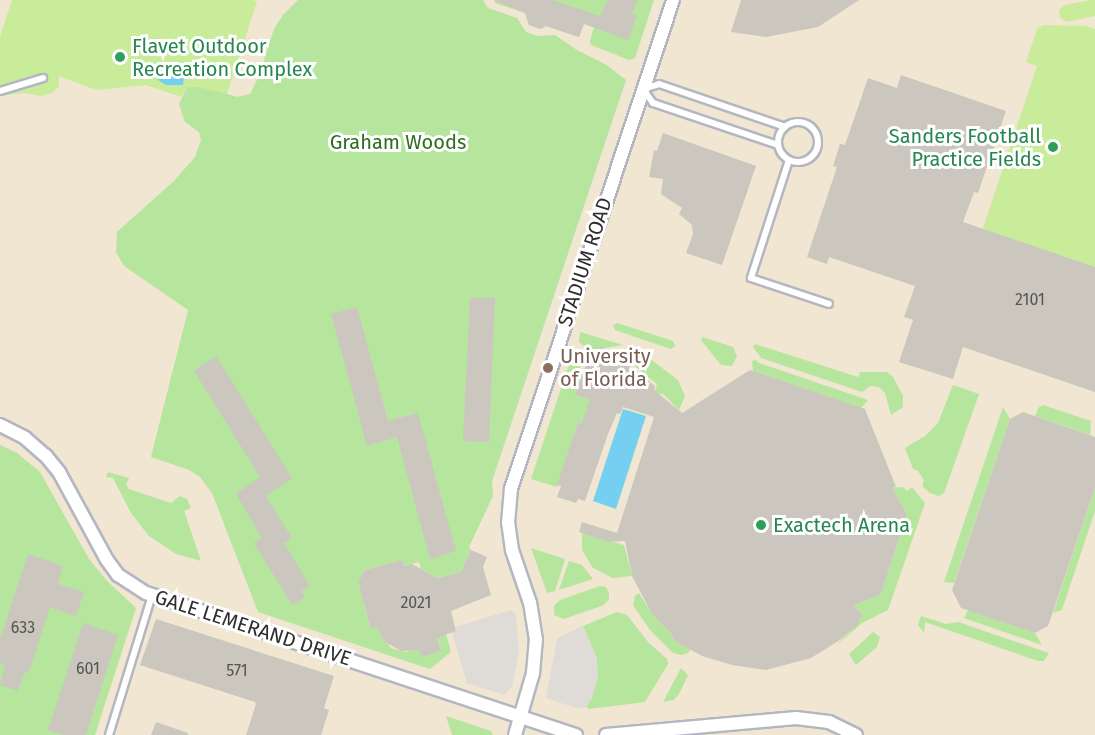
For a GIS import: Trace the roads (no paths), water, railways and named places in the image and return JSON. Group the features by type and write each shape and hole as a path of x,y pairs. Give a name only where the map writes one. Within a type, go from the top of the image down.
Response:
{"street":[{"name":"STADIUM ROAD","path":"515,735 536,662 536,640 530,603 512,550 508,523 511,489 673,0"},
{"name":"GALE LEMERAND DRIVE","path":"0,425 25,438 46,456 59,472 107,560 125,580 152,595 576,735"},
{"path":"606,735 796,718 829,722 856,735"}],"lane":[{"path":"0,91 20,87 43,78"},
{"path":"778,145 652,103 643,88 659,84 785,127 803,123 814,130 818,143 817,149 808,159 796,162 789,160 780,151 778,145 781,132 785,127"},
{"path":"789,160 751,278 829,304"},
{"path":"109,735 152,595"}],"water":[{"path":"161,66 181,72 184,76 183,85 166,85 158,80 156,74"},
{"path":"623,409 646,416 616,509 593,501"}],"place":[{"name":"Flavet Outdoor Recreation Complex","path":"120,57"},
{"name":"Sanders Football Practice Fields","path":"1053,147"},
{"name":"University of Florida","path":"548,368"},
{"name":"Exactech Arena","path":"761,525"}],"park label":[{"name":"Graham Woods","path":"398,142"}]}
